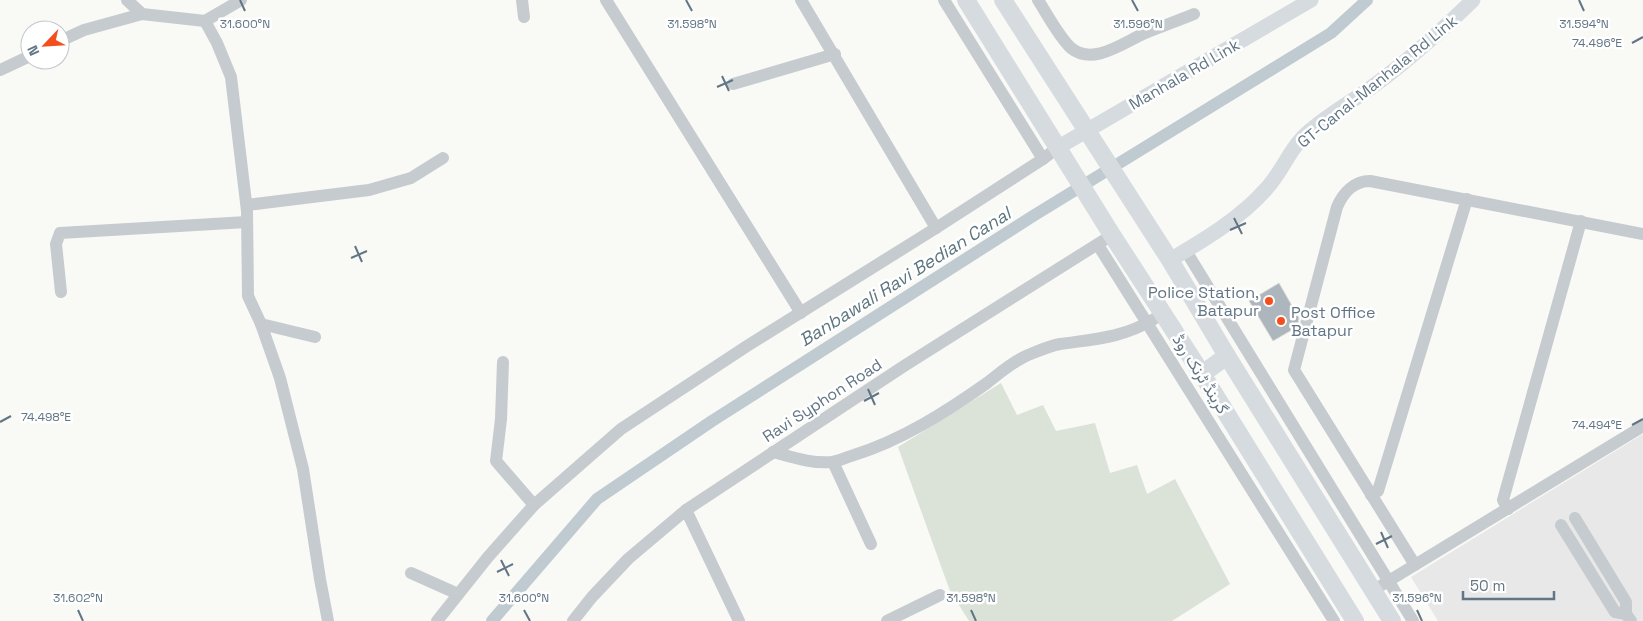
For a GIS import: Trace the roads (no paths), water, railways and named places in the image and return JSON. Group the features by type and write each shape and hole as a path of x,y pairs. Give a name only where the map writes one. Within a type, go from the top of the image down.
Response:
{"highway":[{"name":"گرینڈ ٹرنک روڈ","path":"966,0 1059,151 1106,236 1163,314 1202,374 1355,621"},
{"name":"گرینڈ ٹرنک روڈ","path":"1004,0 1170,260 1227,356 1381,586 1392,621"},
{"path":"1202,374 1227,356"}],"main road":[{"name":"Manhala Rd Link","path":"1059,151 1090,135 1150,94 1311,0"},
{"name":"GT-Canal-Manhala Rd Link","path":"1170,260 1236,218 1258,199 1279,173 1292,150 1302,138 1410,57 1473,0"}],"street":[{"path":"127,0 142,14"},
{"path":"70,36 84,30 142,14 204,21 241,0"},
{"path":"522,0 524,16"},
{"path":"606,0 801,313"},
{"path":"801,0 835,54 936,228"},
{"path":"944,0 1043,159"},
{"path":"1038,0 1061,35 1072,48 1083,54 1108,51 1194,14"},
{"path":"204,21 217,42 231,77 246,205 248,296 261,324 280,378 303,468 328,621"},
{"path":"733,84 835,54"},
{"path":"0,70 20,61"},
{"path":"437,621 498,545 534,505 620,429 747,346 1043,159 1059,151"},
{"path":"246,205 370,190 411,178 443,158"},
{"path":"1415,565 1294,370 1337,206 1341,198 1348,190 1363,181 1370,181 1643,234"},
{"path":"1370,495 1378,491 1467,199"},
{"path":"1508,509 1503,500 1581,221"},
{"path":"61,292 56,244 60,233 247,222"},
{"path":"1106,236 1147,324 1334,621"},
{"name":"Ravi Syphon Road","path":"573,621 628,559 686,510 1106,236"},
{"path":"1186,250 1381,586 1413,621"},
{"path":"773,452 805,460 833,462 892,441 932,418 1025,356 1058,344 1115,336 1147,324 1163,314"},
{"path":"261,324 315,337"},
{"path":"502,362 496,461 534,505"},
{"path":"1381,586 1643,426"},
{"path":"833,462 871,544"},
{"path":"686,510 739,621"},
{"path":"1561,525 1615,612 1628,617 1626,602 1575,518"},
{"path":"411,572 458,594"},
{"path":"887,621 940,595"}],"waterway":[{"name":"Banbawali Ravi Bedian Canal","path":"492,621 597,499 712,421 1033,216 1331,33 1367,0"}],"place":[{"name":"Police Station, Batapur","path":"1269,301"},
{"name":"Post Office Batapur","path":"1281,321"}]}
